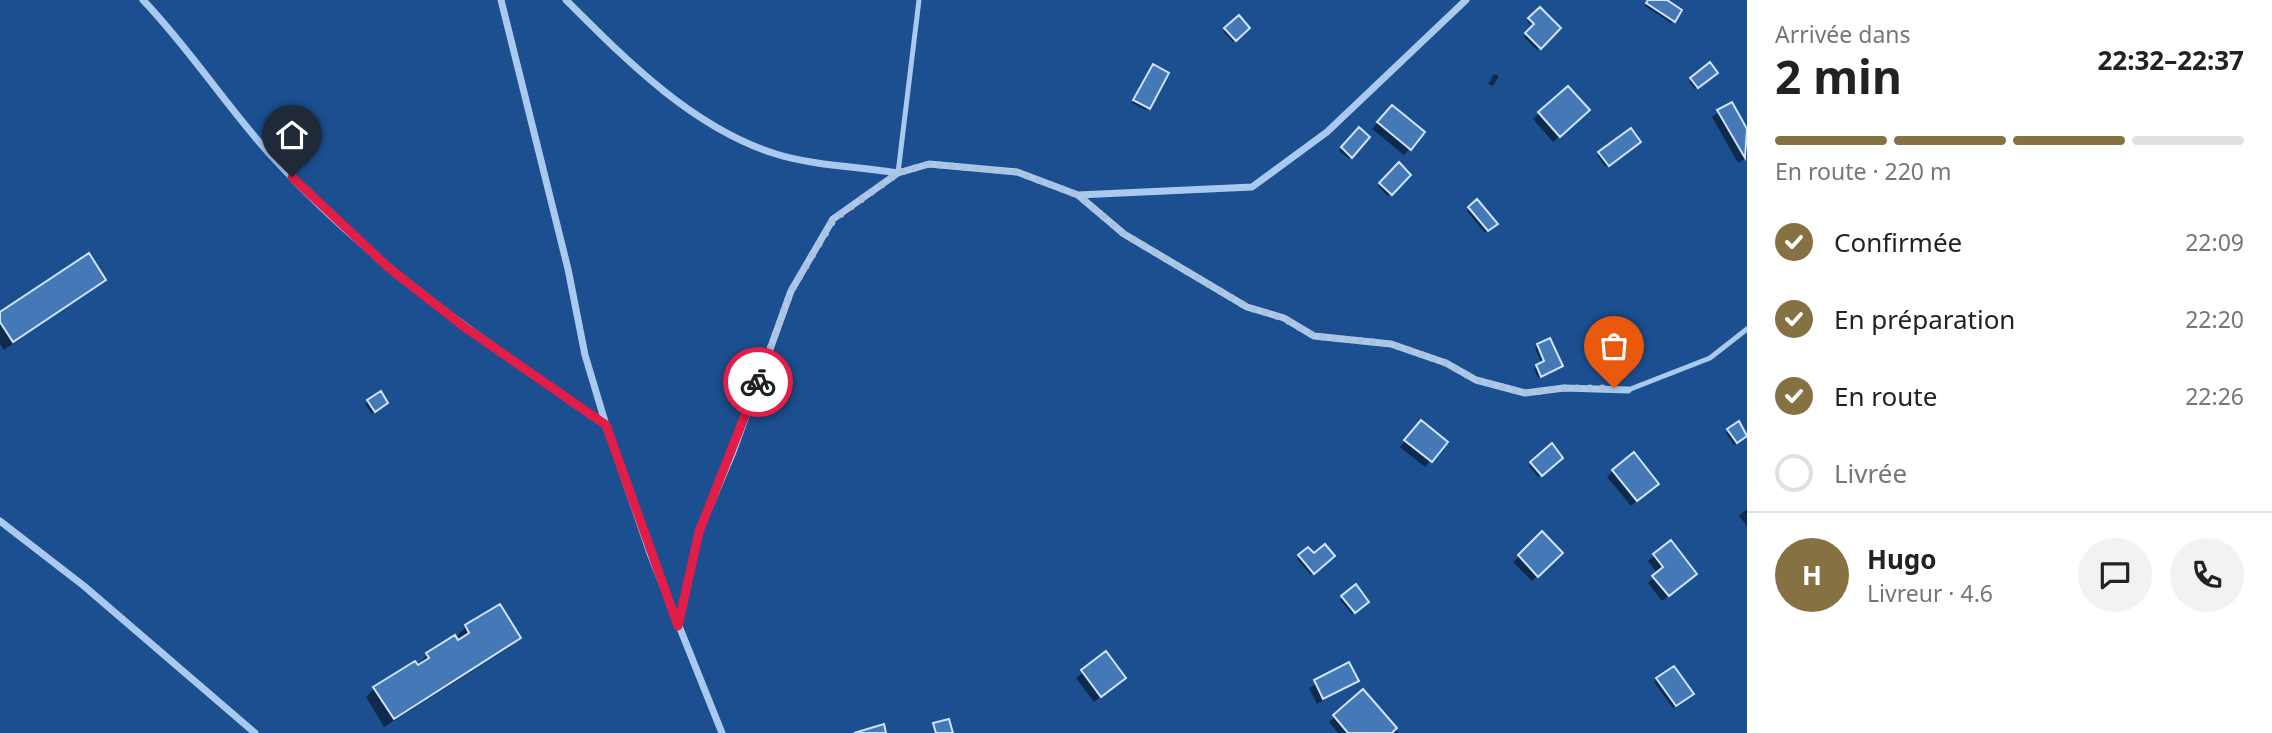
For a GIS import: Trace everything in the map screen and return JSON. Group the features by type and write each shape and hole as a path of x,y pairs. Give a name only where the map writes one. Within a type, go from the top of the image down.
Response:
{"street":[{"path":"143,0 274,160 327,212 389,268 463,326 606,425"},
{"path":"501,0 568,270 586,355 606,425 678,626 722,733"},
{"path":"566,0 614,48 710,125 776,155 898,173"},
{"path":"1078,195 1252,187 1327,132 1466,0"},
{"path":"678,626 699,532 733,452 791,291 834,219 898,173 929,164 1017,172 1078,195 1124,234 1247,307 1283,318 1314,336 1391,344 1446,363 1476,380 1525,393 1564,388 1628,390"},
{"path":"0,521 84,586 255,733"}],"lane":[{"path":"898,173 919,0"},
{"path":"1628,390 1710,358 1747,329"}],"building":[{"path":"1648,0 1667,0 1682,10 1675,22 1646,3"},
{"path":"1540,7 1561,28 1541,49 1525,33 1534,24 1528,18"},
{"path":"1239,15 1250,28 1236,41 1224,28"},
{"path":"1710,62 1718,73 1698,88 1690,78"},
{"path":"1153,64 1169,73 1150,109 1133,100"},
{"path":"1568,86 1590,110 1560,137 1538,112"},
{"path":"1732,102 1747,129 1745,158 1717,110"},
{"path":"1392,105 1425,132 1411,150 1377,122"},
{"path":"1359,127 1370,137 1352,158 1341,147"},
{"path":"1631,128 1641,142 1609,166 1598,152"},
{"path":"1399,162 1411,175 1392,195 1379,183"},
{"path":"1477,199 1498,224 1488,231 1468,207"},
{"path":"89,253 106,280 13,342 0,322 0,312"},
{"path":"1550,338 1563,366 1541,377 1536,365 1544,361 1537,344"},
{"path":"381,391 388,403 375,412 367,400"},
{"path":"1421,420 1448,442 1432,462 1404,440"},
{"path":"1739,421 1747,436 1737,443 1727,429"},
{"path":"1552,443 1563,458 1542,476 1530,462"},
{"path":"1634,452 1659,484 1637,501 1612,470"},
{"path":"1542,531 1563,553 1538,577 1518,555"},
{"path":"1671,540 1697,574 1669,596 1652,576 1663,567 1653,554"},
{"path":"1325,544 1335,556 1314,574 1298,555 1308,547 1314,553"},
{"path":"1356,584 1369,602 1355,613 1341,596"},
{"path":"500,604 521,638 394,719 373,687 415,661 418,665 429,658 426,653 455,635 458,640 469,633 465,625"},
{"path":"1106,651 1126,678 1101,697 1081,670"},
{"path":"1349,662 1359,681 1323,699 1314,680"},
{"path":"1674,666 1694,694 1676,706 1656,678"},
{"path":"1363,689 1397,728 1392,733 1348,733 1333,715"},
{"path":"949,719 953,733 936,733 933,723"},
{"path":"884,724 886,733 854,733"}],"way so far":[{"path":"758,382 791,291 834,219 898,173 929,164 1017,172 1078,195 1124,234 1247,307 1283,318 1314,336 1391,344 1446,363 1476,380 1525,393 1564,388 1614,388"}],"route":[{"path":"292,177 389,268 463,326 606,425 650,556 678,626 699,532 733,452 758,382"}]}
